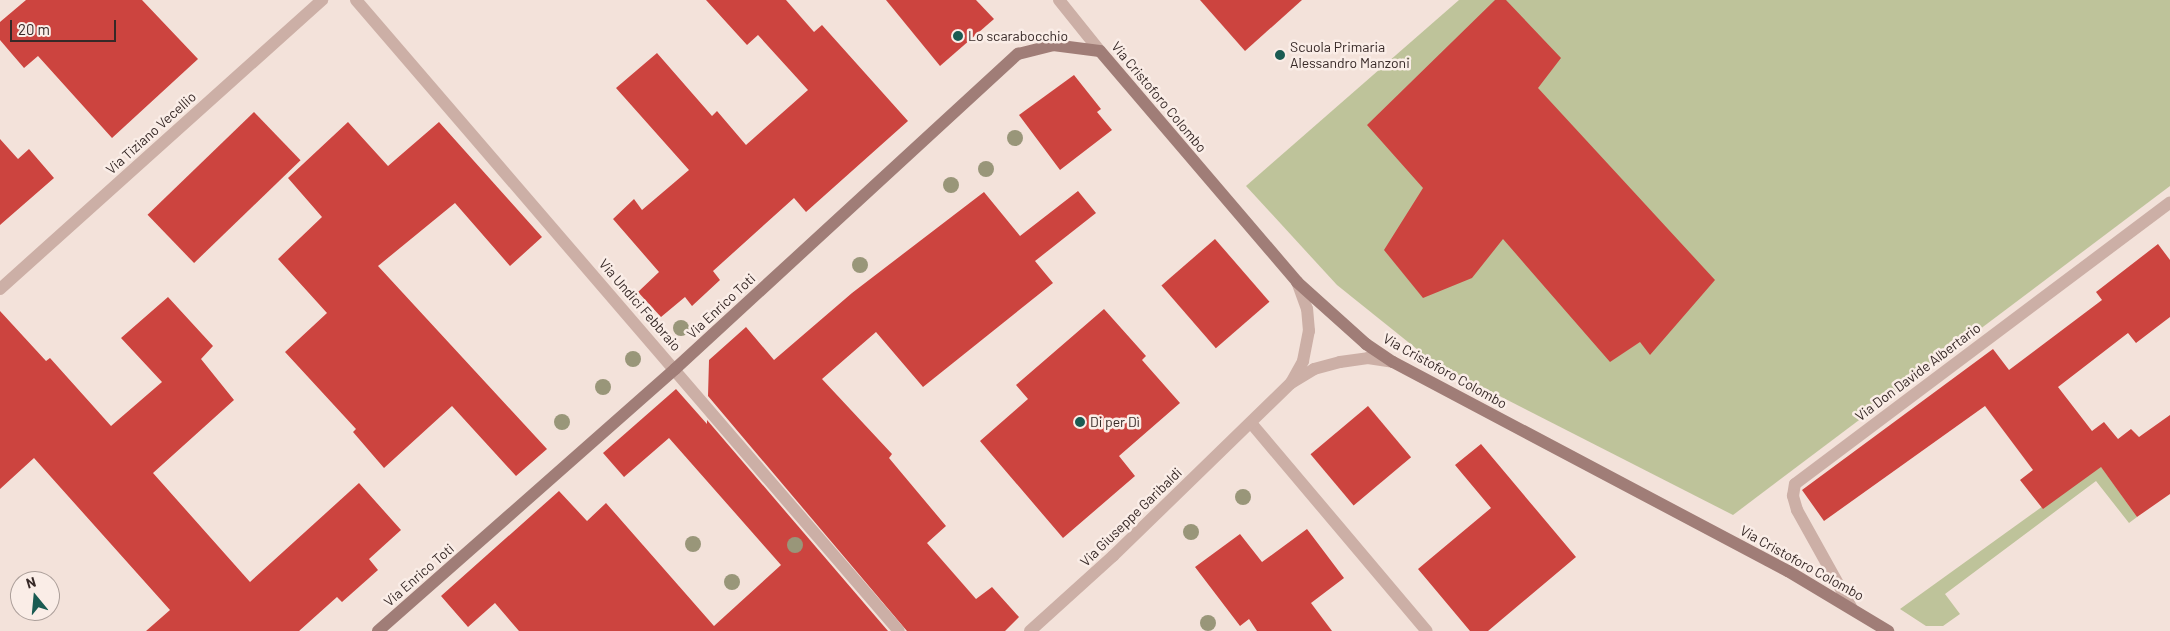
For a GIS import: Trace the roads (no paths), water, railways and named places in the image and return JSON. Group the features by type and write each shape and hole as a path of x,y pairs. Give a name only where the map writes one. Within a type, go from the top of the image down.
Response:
{"street":[{"name":"Via Tiziano Vecellio","path":"2,284 322,0"},
{"name":"Via Undici Febbraio","path":"356,0 676,369 899,631"},
{"name":"Via Cristoforo Colombo","path":"1059,0 1100,51 1297,282 1331,316 1393,362 1851,607 1888,631"},
{"name":"Via Enrico Toti","path":"378,631 676,369 1018,54 1053,45 1100,51"},
{"name":"Via Don Davide Albertario","path":"1851,607 1797,510 1793,496 1795,484 2170,202"},
{"name":"Via Giuseppe Garibaldi","path":"1291,383 1303,361 1309,331 1307,309 1297,282"},
{"name":"Via Giuseppe Garibaldi","path":"1030,631 1291,383 1314,369 1340,362 1368,358 1393,362"},
{"path":"1251,423 1427,631"}],"place":[{"name":"Lo scarabocchio","path":"958,36"},
{"name":"Scuola Primaria Alessandro Manzoni","path":"1280,55"},
{"name":"Di per Dì","path":"1080,422"}]}
